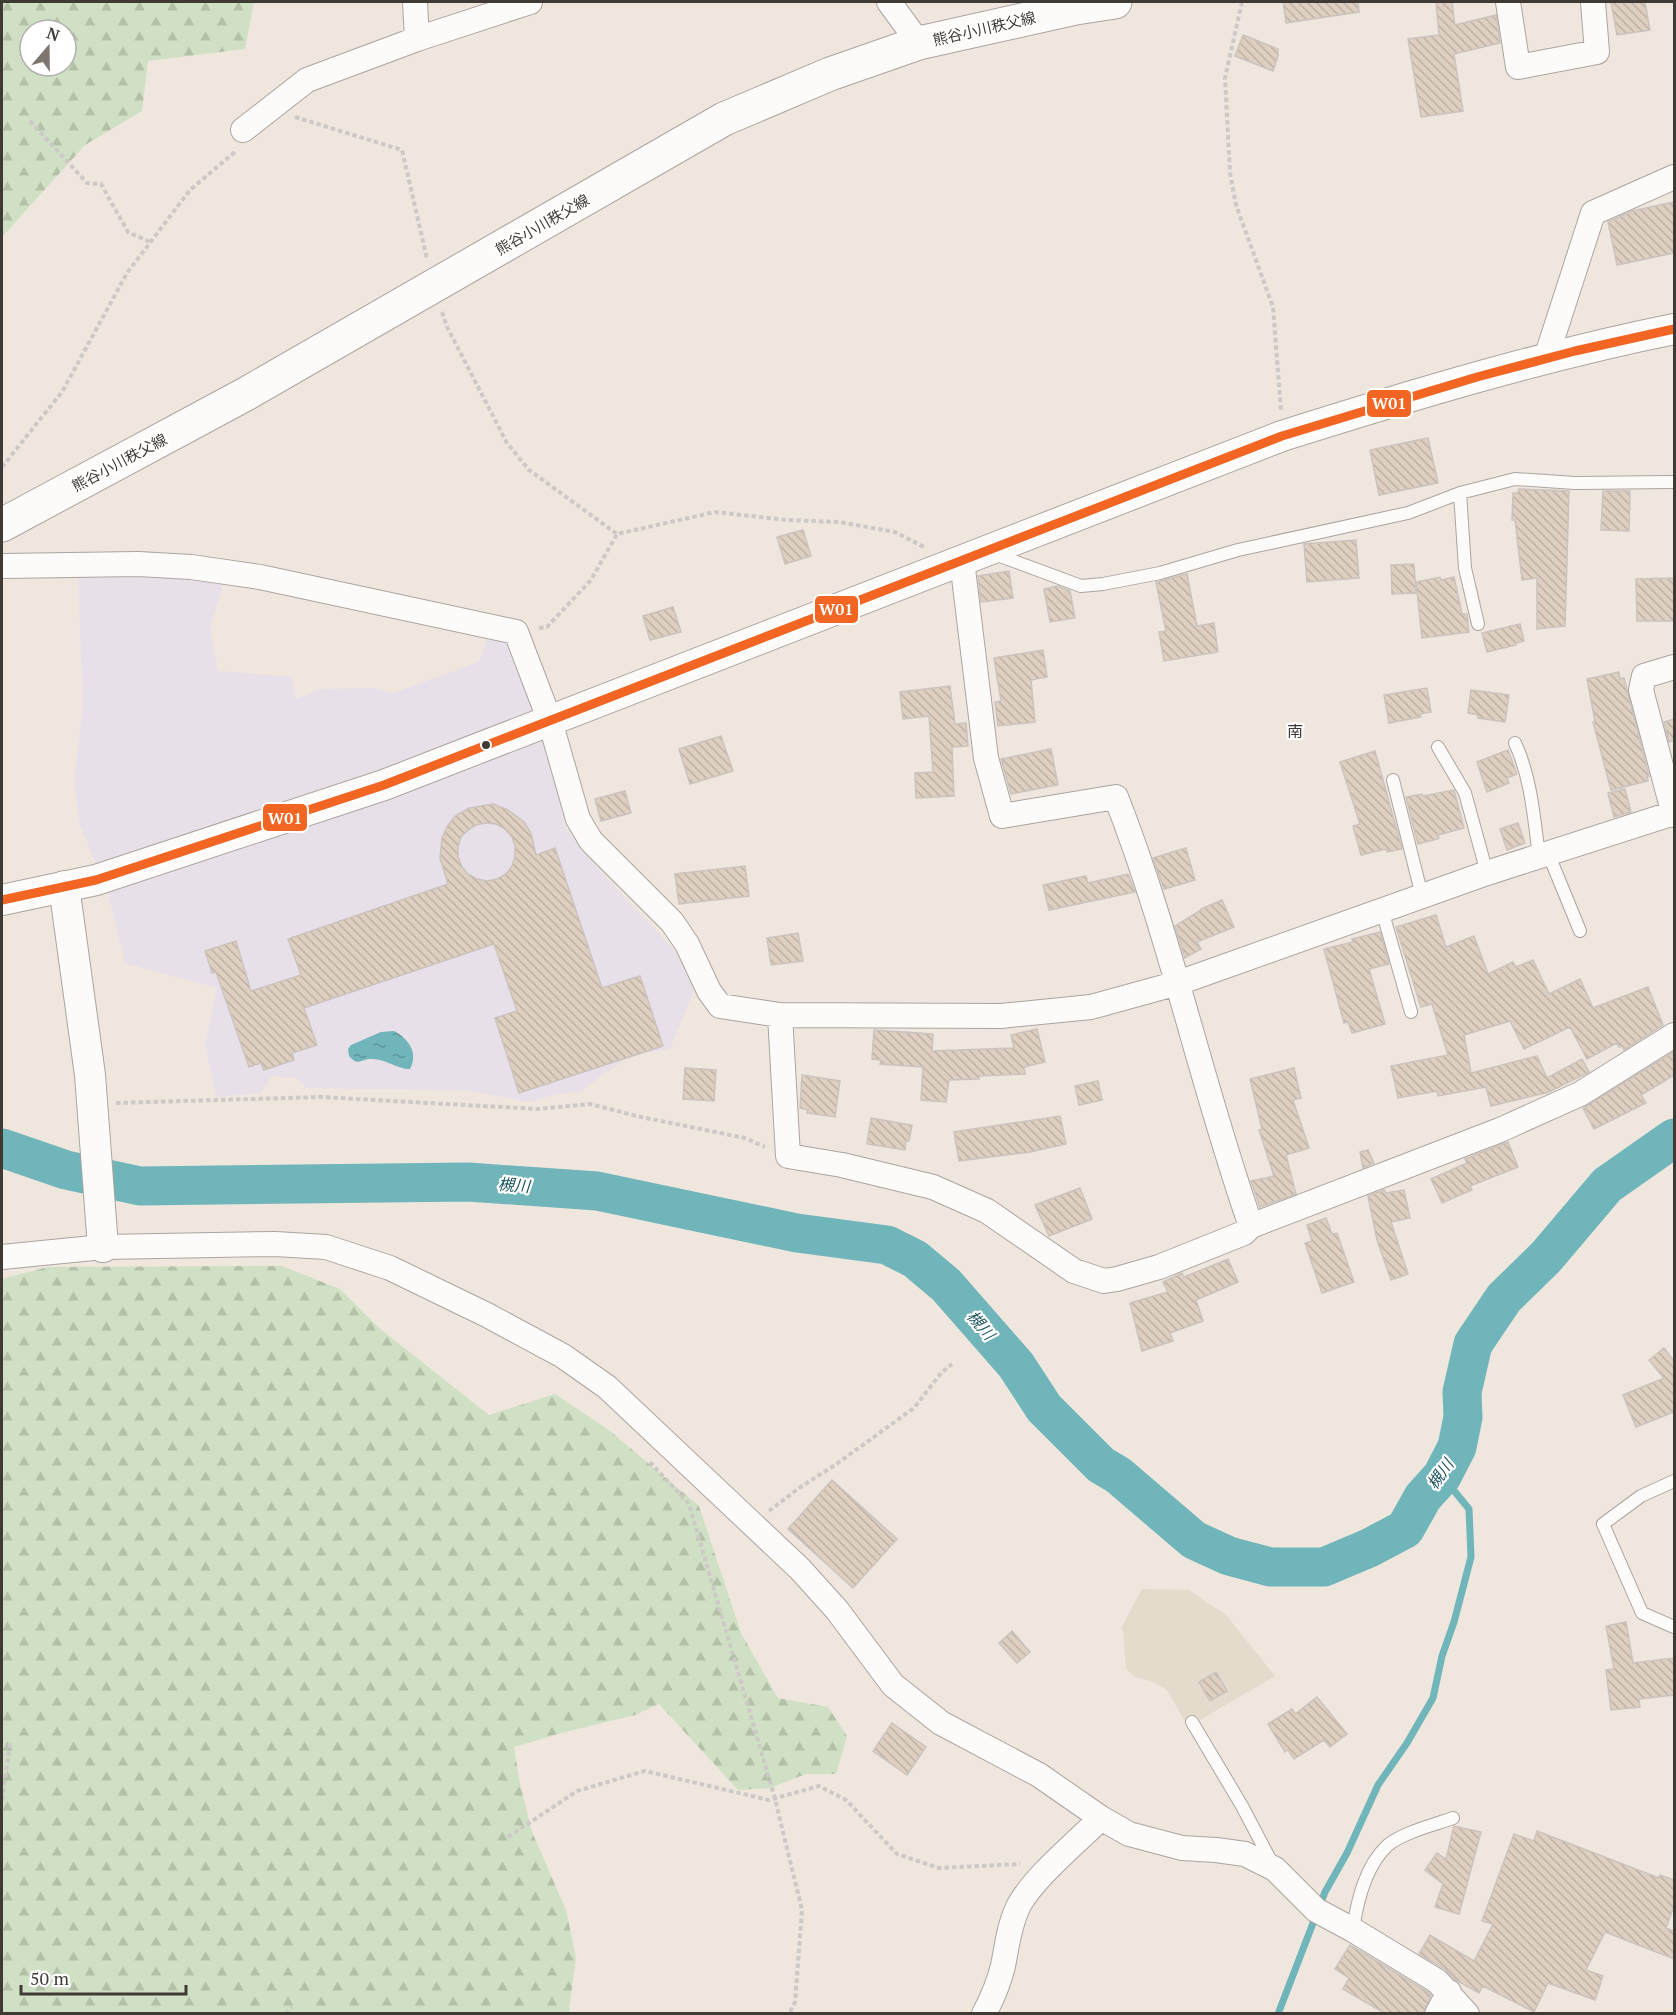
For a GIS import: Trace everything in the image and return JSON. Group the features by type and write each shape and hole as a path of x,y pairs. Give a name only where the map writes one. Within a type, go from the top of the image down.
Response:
{"main road":[{"name":"熊谷小川秩父線","path":"2,525 244,395 724,119 830,74 919,43 1075,5 1114,2"}],"street":[{"path":"415,2 417,39"},
{"path":"241,139 307,80 417,39 530,2"},
{"path":"889,2 919,43"},
{"path":"1508,2 1518,67 1597,52 1593,2"},
{"path":"1546,358 1593,213 1674,177"},
{"path":"2,900 96,880 384,785 1282,436 1411,395 1546,358 1674,328"},
{"path":"963,561 986,758 1002,816 1116,797 1137,849 1178,983 1228,1163 1251,1226"},
{"path":"2,566 138,564 191,567 260,577 516,632 550,721 578,819 591,841 672,922 687,944 709,991 720,1006 780,1015 1001,1016 1091,1007 1178,983 1487,873 1674,814 1641,690 1644,676 1674,667"},
{"path":"64,886 90,1075 102,1239"},
{"path":"780,1015 788,1156 842,1165 933,1187 987,1211 1074,1271 1104,1281 1117,1280 1159,1267 1244,1233 1251,1226 1500,1130 1580,1094 1674,1035"},
{"path":"2,1257 102,1239 326,1247 390,1268 487,1315 572,1362 607,1387 800,1569 837,1610 893,1685 941,1723 1039,1775 1101,1818 1129,1834 1182,1848 1245,1854 1275,1869 1316,1910 1437,1981 1467,2013"},
{"path":"984,2013 992,2000 1008,1936 1018,1907 1029,1890 1101,1818"},
{"path":"1437,2013 1449,1992"}],"lane":[{"path":"963,561 1081,586 1103,584 1160,573 1238,550 1408,513 1460,493 1515,479 1575,483 1674,482"},
{"path":"1460,493 1465,568 1478,624"},
{"path":"1515,742 1526,775 1543,854 1580,931"},
{"path":"1438,747 1465,793 1487,873"},
{"path":"1393,780 1422,896"},
{"path":"1382,910 1411,1012"},
{"path":"1674,1481 1641,1497 1603,1524 1642,1613 1674,1627"},
{"path":"1192,1722 1242,1806 1275,1869"},
{"path":"1353,1930 1357,1901 1377,1857 1390,1844 1421,1829 1453,1818"}],"path":[{"path":"1242,2 1225,78 1230,173 1236,205 1273,307 1282,436"},
{"path":"30,121 87,183 101,184 128,232 150,242"},
{"path":"2,467 62,392 127,273 190,190 241,139"},
{"path":"516,632 547,627 591,580 617,534 716,512 787,520 839,522 895,532 924,547 963,561"},
{"path":"92,1110 321,1097 538,1108 590,1104 745,1138 788,1156"},
{"path":"755,1528 771,1508 835,1466 914,1408 941,1373 952,1364"},
{"path":"649,1461 689,1504 775,1799 802,1910 795,2002 789,2013"},
{"path":"2,1800 10,1743"},
{"path":"508,1837 577,1791 645,1771 769,1800 819,1786 846,1800 897,1854 939,1868 1055,1863"},
{"path":"286,2013 292,2007"}],"shaded area":[{"path":"155,574 224,582 210,628 218,671 292,677 296,699 319,689 375,688 393,693 479,662 489,632 512,638 544,737 567,830 602,873 675,951 694,990 670,1049 631,1055 579,1092 557,1094 530,1102 472,1091 306,1088 297,1078 272,1076 261,1093 216,1097 205,1045 217,988 125,963 108,894 79,822 74,779 83,704 78,578"},
{"path":"1142,1589 1189,1590 1227,1616 1275,1676 1200,1720 1197,1716 1185,1721 1166,1689 1153,1682 1135,1677 1126,1669 1121,1628"}],"green space":[{"path":"2,2 254,2 245,49 148,61 142,111 85,145 2,237"},
{"path":"282,1266 340,1289 379,1328 489,1415 555,1394 610,1431 699,1506 741,1633 778,1698 828,1707 847,1736 836,1774 806,1774 770,1788 738,1790 659,1704 635,1715 514,1747 532,1832 566,1910 576,1958 569,2010 571,2013 2,2013 2,1279 48,1267"}],"water":[{"path":"394,1031 411,1047 413,1057 410,1069 376,1059 357,1062 349,1056 348,1049 351,1045 381,1032"}],"building":[{"path":"1283,2 1358,2 1359,12 1286,23"},
{"path":"1436,2 1452,2 1455,25 1496,15 1500,43 1454,54 1463,111 1421,117 1408,39 1439,35"},
{"path":"1611,2 1645,2 1650,30 1617,35"},
{"path":"1243,35 1278,49 1273,71 1235,56"},
{"path":"1674,202 1674,253 1617,265 1608,222 1632,211"},
{"path":"1428,438 1438,483 1379,495 1370,450"},
{"path":"1519,489 1569,491 1565,626 1537,629 1537,578 1522,580 1515,520 1512,520 1513,493 1518,493"},
{"path":"1603,491 1630,491 1629,531 1601,530"},
{"path":"803,530 811,556 785,564 777,537"},
{"path":"1356,540 1359,578 1307,582 1304,544"},
{"path":"1414,564 1416,593 1392,594 1391,565"},
{"path":"1009,571 1013,598 981,602 978,576"},
{"path":"1187,574 1197,626 1214,623 1218,652 1164,661 1159,632 1166,631 1156,582"},
{"path":"1440,577 1441,580 1454,577 1462,614 1467,614 1469,632 1422,638 1416,582"},
{"path":"1674,578 1674,621 1637,621 1636,579"},
{"path":"1058,586 1070,591 1075,618 1050,622 1044,589"},
{"path":"673,607 681,632 650,640 643,616"},
{"path":"1520,624 1524,641 1487,652 1482,633"},
{"path":"1043,650 1047,677 1031,680 1035,722 998,726 995,702 1001,701 994,658"},
{"path":"1619,672 1620,679 1624,678 1649,776 1648,781 1611,790 1593,722 1595,721 1587,679"},
{"path":"950,686 955,724 966,723 968,746 952,747 954,796 916,798 915,773 933,772 929,716 903,719 900,692"},
{"path":"1427,688 1431,712 1420,714 1421,717 1389,723 1384,695"},
{"path":"1471,690 1509,695 1505,722 1478,718 1478,715 1468,713"},
{"path":"1674,719 1674,740 1669,742 1664,722"},
{"path":"721,736 733,771 690,784 679,749"},
{"path":"1051,749 1058,785 1011,794 1001,759"},
{"path":"1508,750 1517,774 1507,778 1509,783 1487,792 1477,762"},
{"path":"1375,751 1402,849 1387,852 1386,849 1361,855 1353,826 1360,824 1340,762"},
{"path":"1625,789 1631,812 1614,817 1608,793"},
{"path":"1454,790 1464,828 1438,835 1437,839 1418,844 1406,797"},
{"path":"625,791 631,813 601,821 595,799"},
{"path":"493,804 508,810 524,822 531,833 536,855 555,848 602,988 640,976 663,1046 519,1093 495,1018 517,1011 494,944 304,1008 317,1045 292,1053 294,1060 264,1070 261,1063 249,1067 216,972 212,973 205,951 236,941 251,991 301,975 288,939 448,884 440,858 442,838 455,816 469,808","holes":["496,824 512,837 515,846 512,866 506,874 497,879 487,881 477,879 468,874 458,857 461,837 476,825"]},
{"path":"1518,823 1525,843 1507,850 1500,829"},
{"path":"1186,848 1195,880 1164,889 1153,858"},
{"path":"745,866 749,896 679,904 675,874"},
{"path":"1128,874 1135,892 1049,910 1043,885 1086,876 1088,883"},
{"path":"1222,900 1234,927 1197,942 1201,949 1185,958 1175,926 1201,909"},
{"path":"1436,915 1446,947 1474,936 1488,974 1513,962 1516,967 1533,960 1549,994 1580,979 1593,1008 1648,987 1663,1025 1624,1050 1617,1043 1587,1059 1570,1027 1524,1049 1510,1021 1464,1035 1471,1073 1537,1056 1547,1078 1582,1059 1589,1072 1549,1092 1491,1106 1486,1087 1438,1096 1437,1091 1398,1098 1391,1066 1448,1055 1432,1004 1421,1007 1396,927"},
{"path":"1380,932 1389,964 1369,969 1385,1024 1352,1033 1348,1022 1344,1023 1324,949"},
{"path":"798,933 803,961 771,965 767,938"},
{"path":"1037,1029 1045,1062 1024,1067 1025,1074 949,1080 946,1102 921,1100 923,1067 880,1064 881,1060 872,1059 874,1030 933,1034 932,1051 1014,1048 1011,1035"},
{"path":"1673,1052 1674,1075 1641,1095 1646,1103 1594,1129 1583,1108"},
{"path":"685,1068 716,1070 714,1101 683,1099"},
{"path":"1294,1068 1301,1098 1293,1100 1309,1148 1286,1155 1296,1194 1260,1207 1251,1181 1274,1176 1259,1130 1262,1129 1250,1079"},
{"path":"802,1075 840,1081 835,1117 807,1113 808,1110 800,1108"},
{"path":"1098,1081 1102,1100 1079,1105 1075,1086"},
{"path":"1060,1116 1066,1144 1030,1152 959,1161 954,1132"},
{"path":"871,1118 912,1125 905,1150 867,1144"},
{"path":"1508,1142 1518,1167 1470,1186 1472,1190 1442,1203 1431,1179 1467,1163 1465,1159"},
{"path":"1368,1150 1374,1163 1363,1168 1360,1152"},
{"path":"1080,1188 1092,1219 1049,1236 1035,1205"},
{"path":"1384,1190 1386,1193 1404,1190 1410,1218 1391,1222 1408,1274 1391,1280 1377,1240 1368,1196"},
{"path":"1326,1218 1332,1234 1337,1233 1354,1282 1322,1293 1305,1243 1312,1241 1307,1225"},
{"path":"1228,1259 1238,1282 1196,1300 1203,1321 1170,1333 1173,1341 1142,1351 1130,1303 1168,1292 1163,1282 1182,1273 1184,1277"},
{"path":"1664,1348 1674,1361 1674,1412 1636,1427 1623,1395 1664,1378 1649,1360"},
{"path":"832,1480 897,1539 853,1588 788,1529"},
{"path":"1626,1622 1633,1663 1674,1658 1674,1695 1639,1699 1640,1707 1611,1710 1606,1670 1614,1669 1606,1626"},
{"path":"1012,1631 1030,1652 1017,1663 999,1643"},
{"path":"1216,1672 1227,1691 1210,1701 1199,1682"},
{"path":"1317,1697 1347,1734 1330,1747 1324,1740 1294,1759 1288,1750 1285,1752 1268,1724 1292,1709 1295,1714"},
{"path":"892,1723 926,1747 907,1775 873,1751"},
{"path":"1454,1826 1481,1832 1459,1914 1435,1907 1443,1884 1425,1870 1437,1853 1446,1859"},
{"path":"1537,1831 1659,1878 1660,1875 1674,1880 1674,1906 1666,1928 1674,1931 1674,1959 1605,1932 1586,1970 1603,1976 1595,2000 1548,1983 1534,2012 1483,1986 1479,1993 1454,1979 1445,1969 1419,1954 1430,1935 1474,1961 1493,1924 1482,1921 1514,1834 1534,1841"},
{"path":"1350,1945 1428,1992 1431,1995 1423,2013 1384,2013 1343,1989 1349,1978 1335,1969"}],"waterway":[{"name":"槻川","path":"2,1148 66,1170 140,1186 468,1182 597,1191 797,1233 887,1245 915,1259 946,1285 1016,1365 1044,1408 1101,1465 1118,1475 1194,1540 1229,1556 1270,1567 1324,1567 1369,1548 1405,1529 1423,1497 1442,1476 1457,1447 1463,1417 1462,1392 1473,1344 1504,1298 1546,1257 1607,1185 1674,1138"},
{"path":"1278,2014 1325,1892 1347,1853 1378,1785 1407,1743 1433,1698 1442,1656 1454,1622 1471,1557 1469,1509 1442,1476"}],"transit line":[{"name":"W01","path":"2,900 96,880 384,785 1282,436 1477,377 1575,351 1674,329"}],"district":[{"name":"南","path":"1295,731"}]}
